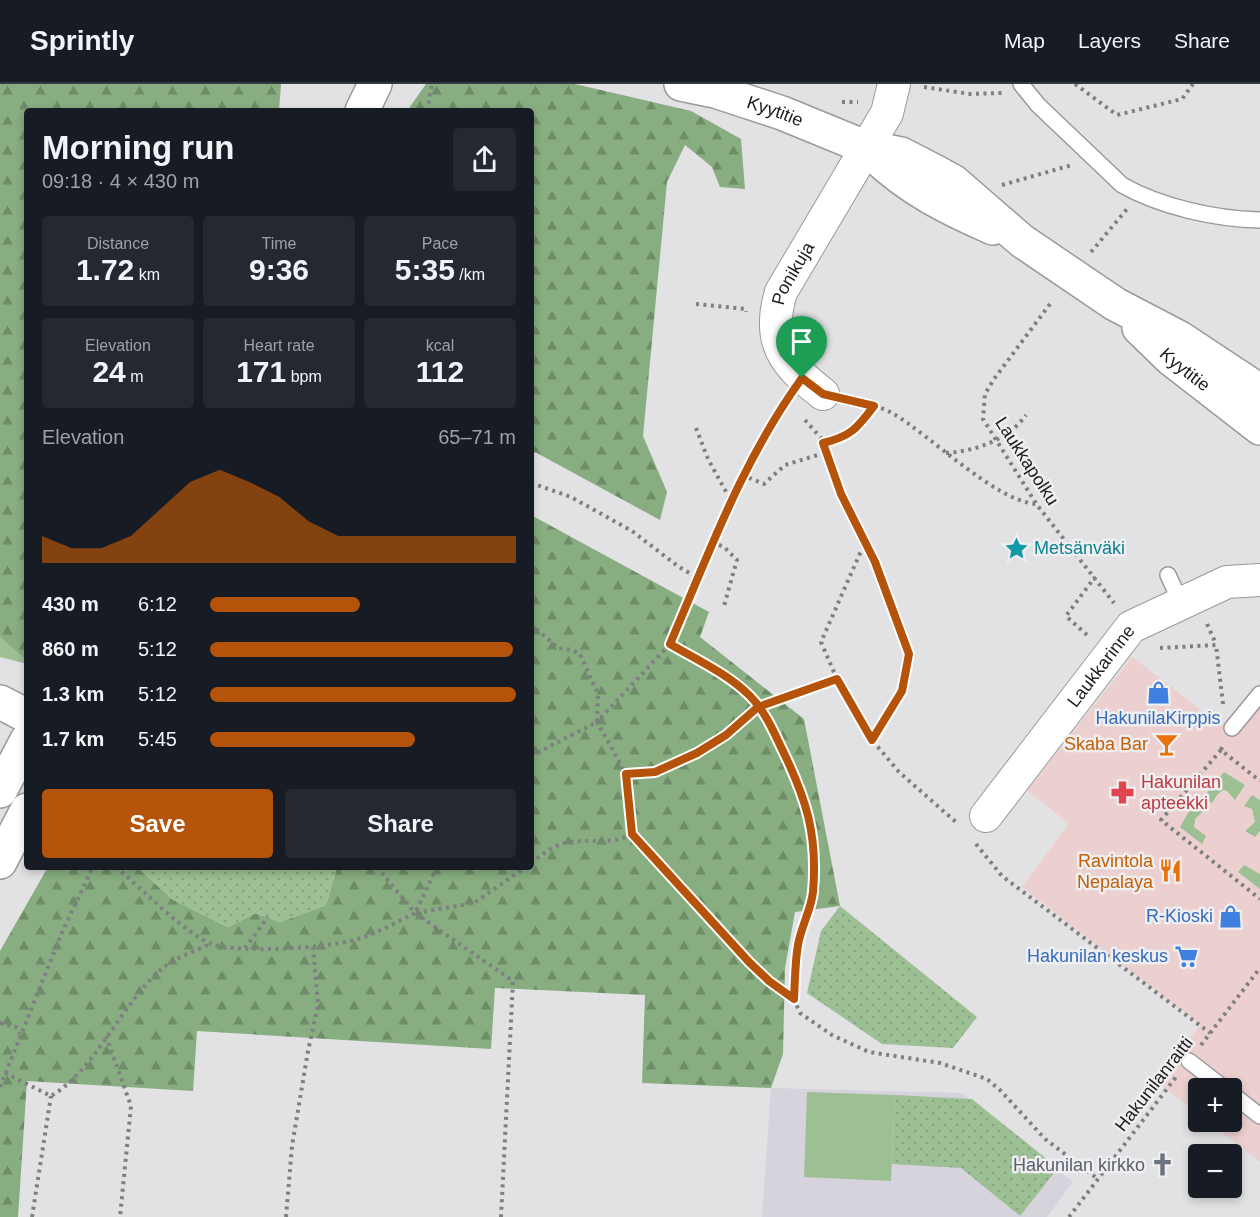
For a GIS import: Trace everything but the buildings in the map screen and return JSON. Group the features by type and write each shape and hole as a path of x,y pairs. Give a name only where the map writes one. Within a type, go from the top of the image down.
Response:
{"main road":[{"path":"363,108 375,84"},
{"name":"Kyytitie","path":"681,84 715,91 782,113 865,147 891,172 944,207 1022,241 1115,304 1180,338 1260,391"},
{"name":"Kyytitie","path":"1115,304 1171,360 1260,428"},
{"path":"0,702 24,714"},
{"path":"0,790 17,753"},
{"path":"0,862 24,816"}],"street":[{"name":"Ponikuja","path":"803,392 778,350 775,324 776,306 781,292 887,113 894,84"},
{"name":"Laukkarinne","path":"974,829 1131,627 1185,599 1227,582 1260,580"}],"lane":[{"path":"1024,88 1097,164 1122,185 1138,194 1215,216 1260,220"},
{"path":"1232,728 1260,694"},
{"path":"1189,1061 1211,1078"},
{"path":"1242,1102 1260,1116"}],"path":[{"path":"428,108 432,84"},
{"path":"918,84 926,88 970,94 1024,88"},
{"path":"1075,84 1117,115 1182,99 1193,84"},
{"path":"1000,185 1072,165 1097,164"},
{"path":"1088,256 1138,194"},
{"path":"696,304 746,309"},
{"name":"Laukkapolku","path":"1050,304 985,394 983,419 994,440 1037,504 1095,577 1145,649 1216,645"},
{"path":"803,392 874,406 891,412 945,453 1024,504 1037,504"},
{"path":"791,408 803,392"},
{"path":"534,754 597,722 670,644 742,475 803,392"},
{"path":"823,443 839,439 855,431 874,406"},
{"path":"797,413 813,428 823,443 841,494 865,542 909,654 902,691 872,740"},
{"path":"945,453 963,452 994,440 1016,429 1026,416"},
{"path":"696,428 708,459 730,499"},
{"path":"742,475 764,484 785,465 821,454 825,449"},
{"path":"534,484 571,497 632,531 679,567 698,578"},
{"path":"712,542 724,547 737,560 724,606"},
{"path":"865,542 821,642 837,679 872,740 899,772 950,814 974,829 1002,876 1212,1031"},
{"path":"1095,577 1066,616 1110,655"},
{"path":"1185,599 1216,645 1224,710"},
{"path":"534,627 558,648 580,654 598,694 597,722 626,774 632,834 749,962 769,981 794,999"},
{"path":"670,644 727,678 751,697 774,732 808,808 813,862 813,894 798,944 794,999 800,1013 832,1035 869,1052 940,1063 987,1079 1045,1139 1098,1179"},
{"path":"626,774 655,772 697,753 726,735 758,707 837,679"},
{"path":"1223,743 1221,750 1161,820 1260,899"},
{"path":"1221,750 1260,781"},
{"path":"534,861 551,849 570,842 620,841 632,834"},
{"path":"0,1087 63,930 92,870"},
{"path":"120,870 195,935 211,944 226,948 313,946 361,939 415,914 474,903 522,870"},
{"path":"379,870 415,914 513,981 501,1217"},
{"path":"415,914 436,870"},
{"path":"244,948 268,917"},
{"path":"32,1217 51,1096 67,1086 164,967 211,944"},
{"path":"286,1217 292,1146 318,1005 313,946"},
{"name":"Hakunilanraitti","path":"1069,1217 1260,968"},
{"path":"0,1023 16,1027 20,1035"},
{"path":"106,1036 131,1106 120,1217"},
{"path":"5,1073 51,1096"}],"shaded area":[{"name":"Hakunilan keskus","path":"1132,657 1226,729 1260,684 1260,1162 1242,1148 1242,1144 1237,1144 1222,1132 1242,1132 1242,1078 1188,1078 1188,1106 1155,1080 1201,1025 1022,887 1069,823 1027,791"},
{"path":"771,1088 962,1093 1073,1182 1047,1217 762,1217"}],"green space":[{"path":"0,84 281,84 279,108 24,108 24,658 0,637"},
{"path":"426,84 575,84 691,111 741,139 745,189 720,187 712,167 685,145 667,182 643,436 667,492 660,520 534,453 534,108 409,108"},
{"path":"534,517 709,612 700,637 804,719 840,906 795,912 785,968 783,1054 771,1088 642,1083 645,995 495,988 491,1049 197,1031 193,1091 27,1081 18,1217 0,1217 0,951 46,870 140,870 172,899 228,927 256,913 280,922 326,905 336,870 534,870"},
{"path":"0,637 24,658 24,663 0,657"},
{"path":"1224,772 1245,785 1235,800 1223,790 1212,803 1203,798"},
{"path":"1252,795 1260,800 1260,831 1255,837 1245,831 1255,822 1252,809 1244,806"},
{"path":"1193,804 1203,811 1195,819 1194,827 1206,836 1202,844 1180,827"},
{"path":"1244,865 1260,874 1260,889 1238,872"},
{"path":"140,870 336,870 326,905 280,922 256,913 228,927 172,899"},
{"path":"840,906 977,1017 953,1048 882,1044 807,993 821,931"},
{"path":"807,1092 895,1095 891,1181 804,1177"},
{"path":"895,1095 972,1099 1058,1168 1020,1216 961,1168 892,1164"}],"place":[{"name":"Metsänväki","path":"1016,548"},
{"name":"HakunilaKirppis","path":"1158,692"},
{"name":"Skaba Bar","path":"1166,744"},
{"name":"Hakunilan apteekki","path":"1123,792"},
{"name":"Ravintola Nepalaya","path":"1171,871"},
{"name":"R-Kioski","path":"1231,916"},
{"name":"Hakunilan keskus","path":"1186,956"},
{"name":"Hakunilan kirkko","path":"1163,1165"}],"route":[{"path":"802,378 774,419 730,499 670,644 727,678 751,697 758,707 763,714 774,732 808,808 813,862 813,894 798,944 794,999 769,981 749,962 632,834 626,774 655,772 697,753 726,735 758,707 786,699 837,679 872,740 902,691 909,654 875,562 841,494 823,443 848,436 855,431 874,406 823,394 802,378"}]}
